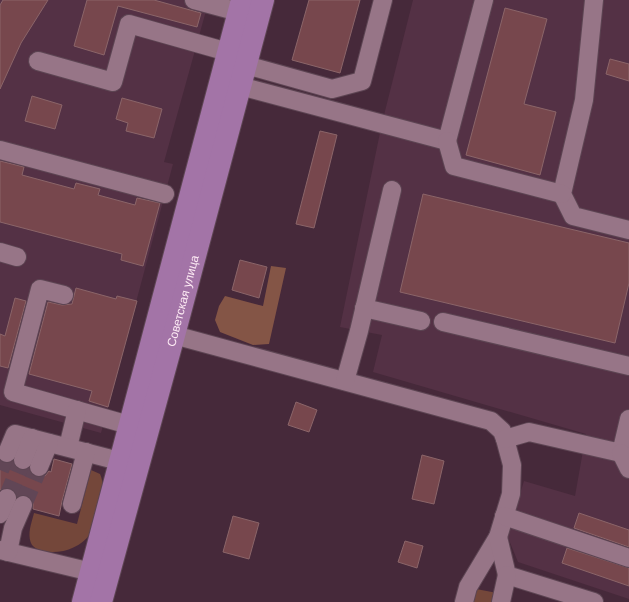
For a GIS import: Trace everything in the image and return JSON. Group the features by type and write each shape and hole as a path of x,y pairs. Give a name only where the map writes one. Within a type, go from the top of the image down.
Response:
{"main road":[{"name":"Советская улица","path":"83,602 99,574 174,335 262,0"},
{"name":"Советская улица","path":"101,602 99,574 119,461 240,6"}],"street":[{"path":"194,0 240,6"},
{"path":"246,65 332,89 362,81 383,0"},
{"path":"484,0 447,140 454,166 562,194"},
{"path":"594,0 584,100 562,194 574,216 629,230"},
{"path":"38,61 113,82 129,24 228,52"},
{"path":"240,86 447,140"},
{"path":"0,150 165,194"},
{"path":"345,381 392,190"},
{"path":"0,252 17,257"},
{"path":"64,295 40,289 13,392 129,425"},
{"path":"364,308 421,321"},
{"path":"443,322 629,366"},
{"path":"174,335 491,420 502,431 505,439 512,465 511,494 498,537 468,587 464,602"},
{"path":"68,447 77,410"},
{"path":"629,420 621,453 629,470"},
{"path":"505,439 529,432 621,453"},
{"path":"50,443 23,460 32,438 119,461"},
{"path":"72,504 86,452"},
{"path":"23,505 4,551 99,574"},
{"path":"504,516 629,558"},
{"path":"498,537 507,575 501,602"},
{"path":"507,575 594,602"}],"shaded area":[{"path":"0,0 209,0 164,162 173,164 101,433 0,405"},
{"path":"413,0 629,0 629,599 518,562 507,535 524,481 575,496 586,434 373,372 382,335 340,327 382,123"},
{"path":"271,266 286,268 269,344 253,345 220,332 215,320 219,306 225,296 263,306"},
{"path":"91,470 100,474 102,486 94,524 90,534 75,547 63,551 49,552 34,547 30,539 30,528 34,513 77,524"},
{"path":"471,588 497,593 495,602 468,602"}],"building":[{"path":"3,0 48,0 21,43 0,89 0,5"},
{"path":"87,0 154,0 201,13 197,27 118,6 104,55 74,46"},
{"path":"309,0 360,0 340,73 292,60"},
{"path":"505,8 547,19 524,104 556,112 540,175 466,155"},
{"path":"610,59 629,64 629,81 606,74"},
{"path":"32,96 62,105 55,129 25,121"},
{"path":"122,98 162,109 154,138 126,131 128,123 116,119"},
{"path":"320,131 337,135 314,228 296,224"},
{"path":"0,161 24,167 22,175 74,189 76,183 100,189 98,195 135,205 137,198 160,203 143,266 121,260 122,254 0,222"},
{"path":"423,194 629,243 629,283 615,343 400,292"},
{"path":"240,260 267,267 259,298 232,290"},
{"path":"76,288 116,299 117,296 137,301 108,407 89,401 92,391 29,374 48,302 62,305 72,304"},
{"path":"15,298 26,301 8,368 0,366 0,334 5,336"},
{"path":"296,402 317,410 309,432 288,425"},
{"path":"422,455 444,461 434,504 412,499"},
{"path":"54,459 72,464 59,516 33,509 31,498 27,495 17,496 15,491 11,488 0,490 0,460 3,463 13,462 14,466 19,470 29,469 31,474 40,477 45,476 49,471 51,472"},
{"path":"579,513 629,530 629,547 574,528"},
{"path":"233,516 259,523 249,559 223,552"},
{"path":"405,541 423,546 417,568 398,562"},
{"path":"567,548 629,568 629,586 562,563"}],"tunnel":[{"path":"0,470 7,453"},
{"path":"7,498 23,460"},
{"path":"23,505 39,467"}]}
